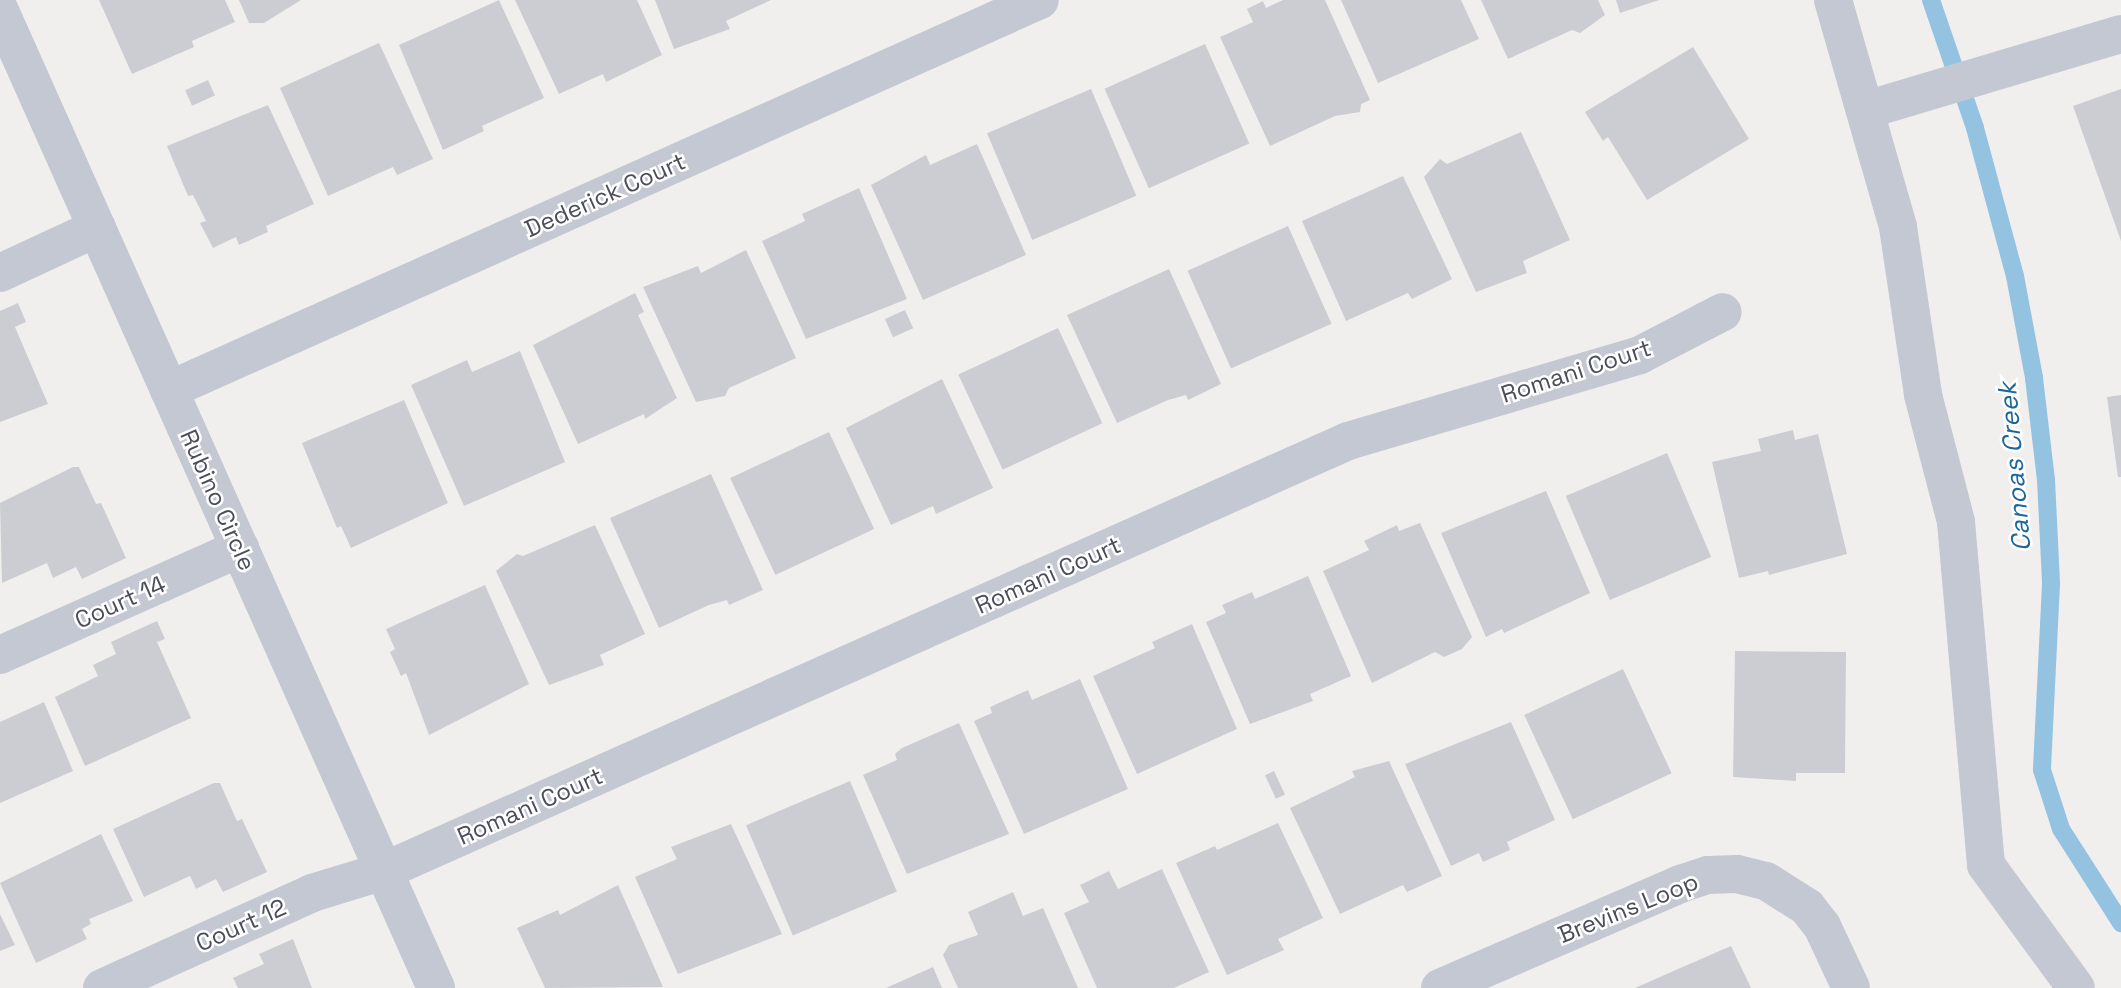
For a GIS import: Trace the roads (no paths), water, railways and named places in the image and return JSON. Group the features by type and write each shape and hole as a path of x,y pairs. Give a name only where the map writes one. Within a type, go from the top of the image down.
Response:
{"street":[{"name":"Dederick Court","path":"169,390 1040,0"},
{"path":"1833,0 1874,107 1898,227 1923,395 1956,522 1986,865 2076,988"},
{"name":"Rubino Circle","path":"0,11 436,988"},
{"path":"1874,107 2121,34"},
{"path":"0,273 97,228"},
{"name":"Romani Court","path":"384,872 1348,440 1640,355 1723,312"},
{"name":"Court 14","path":"0,655 240,548"},
{"name":"Court 12","path":"102,988 312,893 384,872"},
{"name":"Brevins Loop","path":"1440,988 1680,884 1708,875 1737,874 1766,881 1807,907 1822,926 1851,988"}],"waterway":[{"name":"Canoas Creek","path":"1931,0 1975,128 2015,276 2034,378 2046,480 2051,584 2042,770 2061,829 2121,923"}]}
